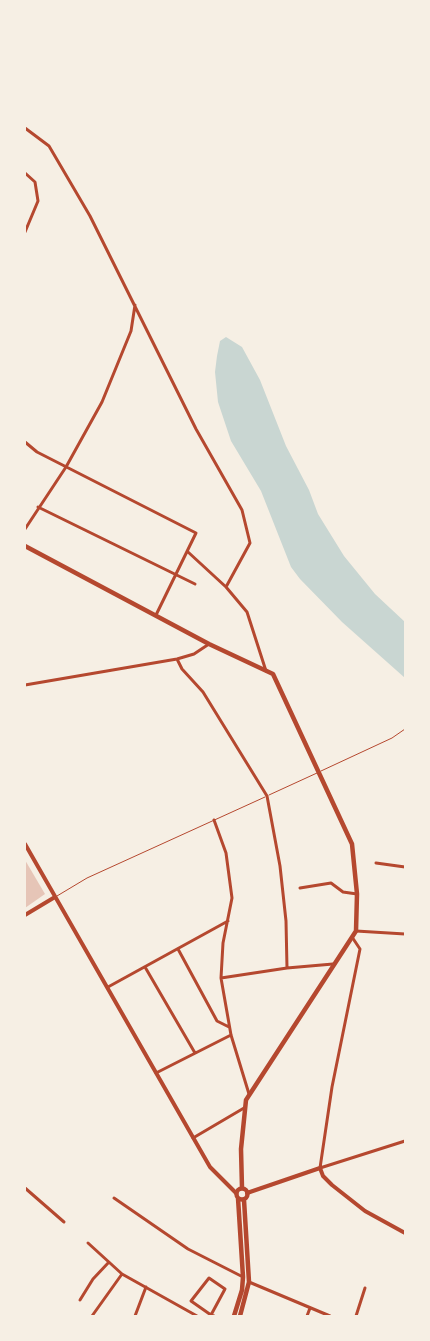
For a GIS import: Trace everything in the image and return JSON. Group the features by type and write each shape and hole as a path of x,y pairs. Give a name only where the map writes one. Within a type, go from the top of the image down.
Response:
{"main road":[{"path":"25,546 210,644 273,674 352,844 357,894 356,931 249,1094 244,1108 242,1188 247,1193 244,1200 250,1282 240,1316"},
{"path":"234,1316 242,1290 243,1277 238,1198 236,1193 242,1188"},
{"path":"238,1198 244,1200"}],"street":[{"path":"25,128 49,146 90,216 196,429 242,510 250,543 226,587"},
{"path":"25,173 35,182 38,201 25,232"},
{"path":"25,529 66,467 102,402 118,367 131,331 135,306"},
{"path":"25,442 37,452 196,533 156,615"},
{"path":"38,507 176,576 196,584"},
{"path":"188,552 226,587 247,612 266,671"},
{"path":"25,685 177,659 194,654 210,644"},
{"path":"177,659 182,669 203,692 267,796 280,866 286,921 287,968"},
{"path":"214,820 231,876 232,898 229,921 223,943 221,978 229,1027 249,1094"},
{"path":"25,844 210,1167 236,1193"},
{"path":"376,863 405,867"},
{"path":"300,888 331,883 343,892 357,894"},
{"path":"25,916 55,897"},
{"path":"108,987 229,921"},
{"path":"356,931 405,934"},
{"path":"352,937 360,949 332,1087 320,1168 323,1176 365,1211 405,1233"},
{"path":"178,949 217,1021 229,1027"},
{"path":"221,978 287,968 333,964"},
{"path":"145,967 195,1053"},
{"path":"156,1073 231,1035"},
{"path":"193,1138 244,1108"},
{"path":"247,1193 405,1141"},
{"path":"25,1188 64,1222"},
{"path":"114,1198 188,1249 243,1277"},
{"path":"88,1242 122,1274 196,1316"},
{"path":"80,1300 93,1279 109,1262"},
{"path":"92,1316 122,1274"},
{"path":"209,1278 225,1289 212,1315 191,1301 209,1278"},
{"path":"250,1282 330,1316"},
{"path":"135,1316 146,1287"},
{"path":"356,1316 365,1288"},
{"path":"307,1316 310,1308"}],"lane":[{"path":"55,897 87,878 392,738 405,728"}],"shaded area":[{"path":"226,337 242,347 260,380 286,446 309,490 318,514 344,556 375,594 405,622 405,678 342,622 300,579 291,567 261,491 231,441 218,402 215,372 220,341"}],"building":[{"path":"25,860 45,894 25,908"}]}
